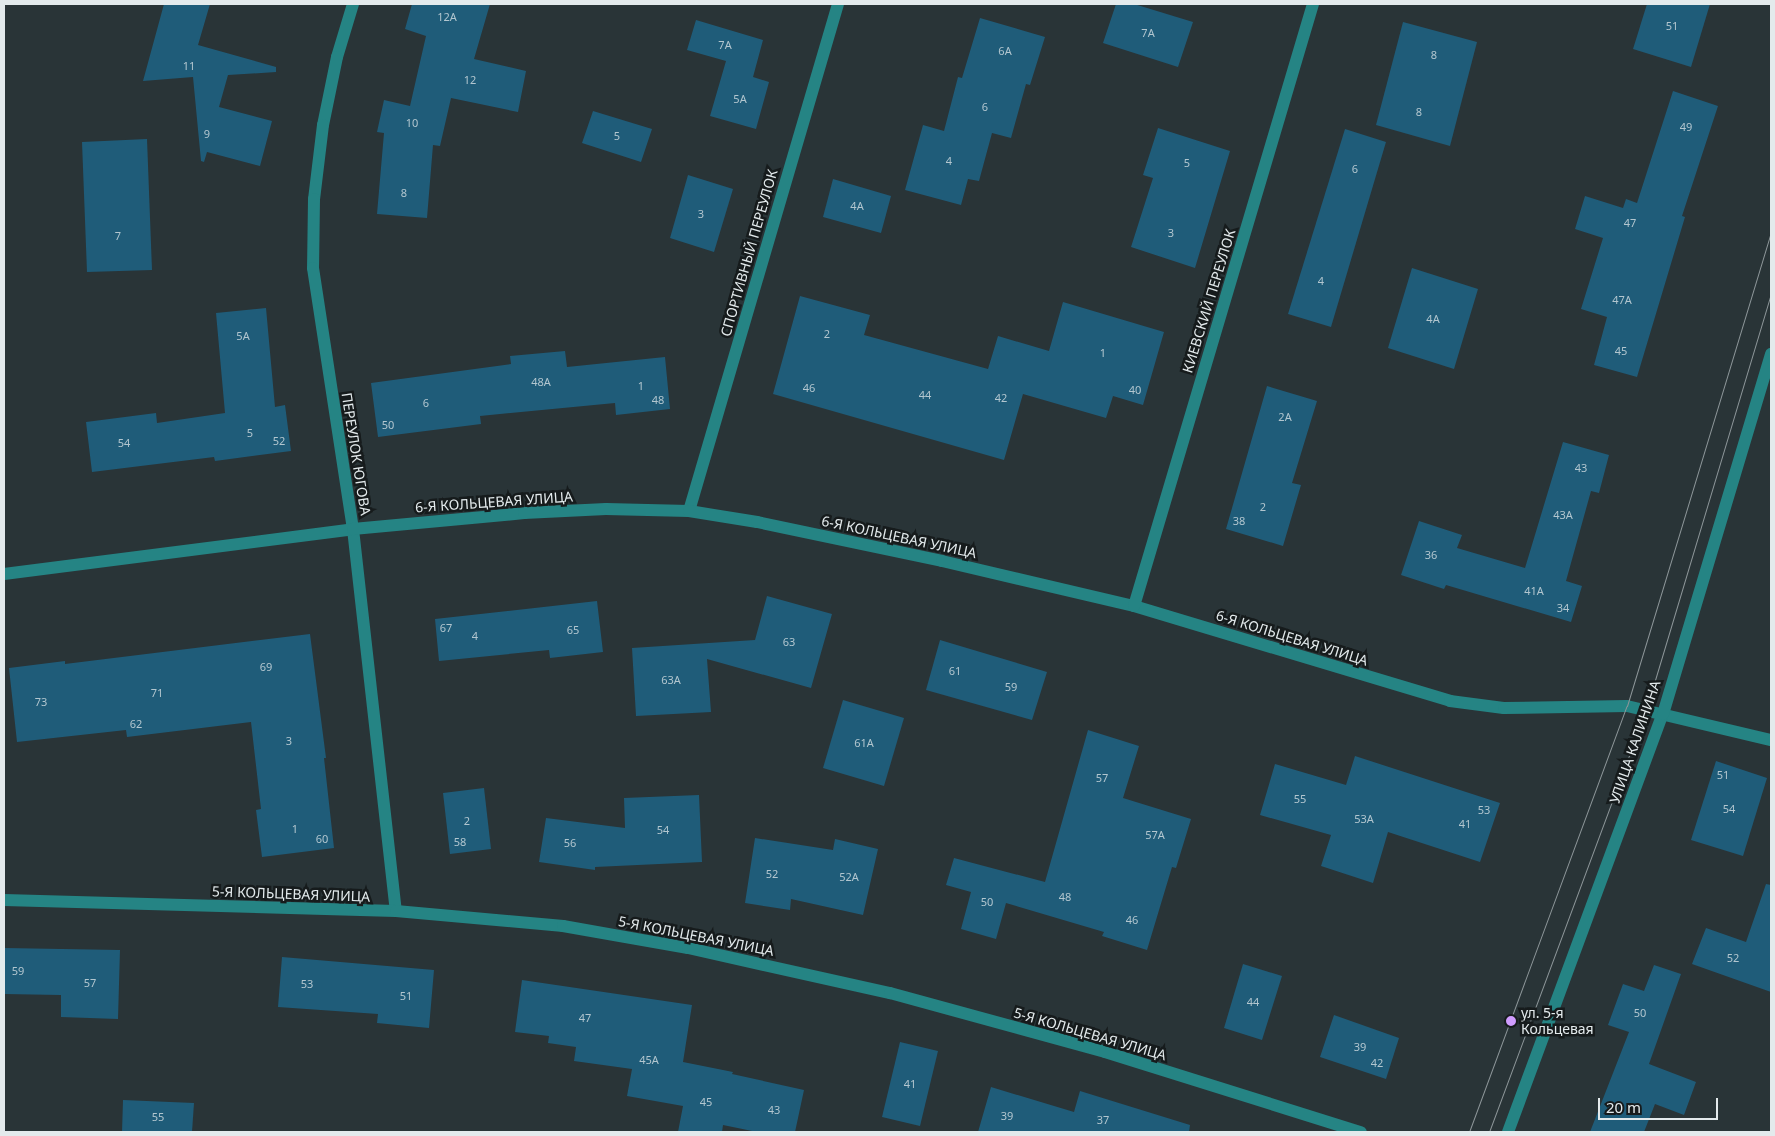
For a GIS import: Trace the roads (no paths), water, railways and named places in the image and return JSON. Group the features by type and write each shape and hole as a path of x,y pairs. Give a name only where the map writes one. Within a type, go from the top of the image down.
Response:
{"street":[{"name":"ПЕРЕУЛОК ЮГОВА","path":"353,4 337,58 323,125 314,199 313,268 352,529 396,912"},
{"name":"СПОРТИВНЫЙ ПЕРЕУЛОК","path":"689,511 838,4"},
{"name":"КИЕВСКИЙ ПЕРЕУЛОК","path":"1134,606 1313,4"},
{"name":"УЛИЦА КАЛИНИНА","path":"1508,1132 1663,714 1771,354"},
{"name":"6-Я КОЛЬЦЕВАЯ УЛИЦА","path":"4,574 352,529 524,513 606,509 689,511 757,522 932,559 1134,606 1450,701 1504,708 1627,706 1771,740"},
{"name":"5-Я КОЛЬЦЕВАЯ УЛИЦА","path":"4,900 396,912 563,926 688,948 890,993 1104,1052 1360,1132"}],"tram line":[{"path":"1469,1132 1627,706 1771,231"},
{"path":"1489,1132 1646,710 1771,294"}],"place":[{"name":"ул. 5-я Кольцевая","path":"1511,1021"}]}
